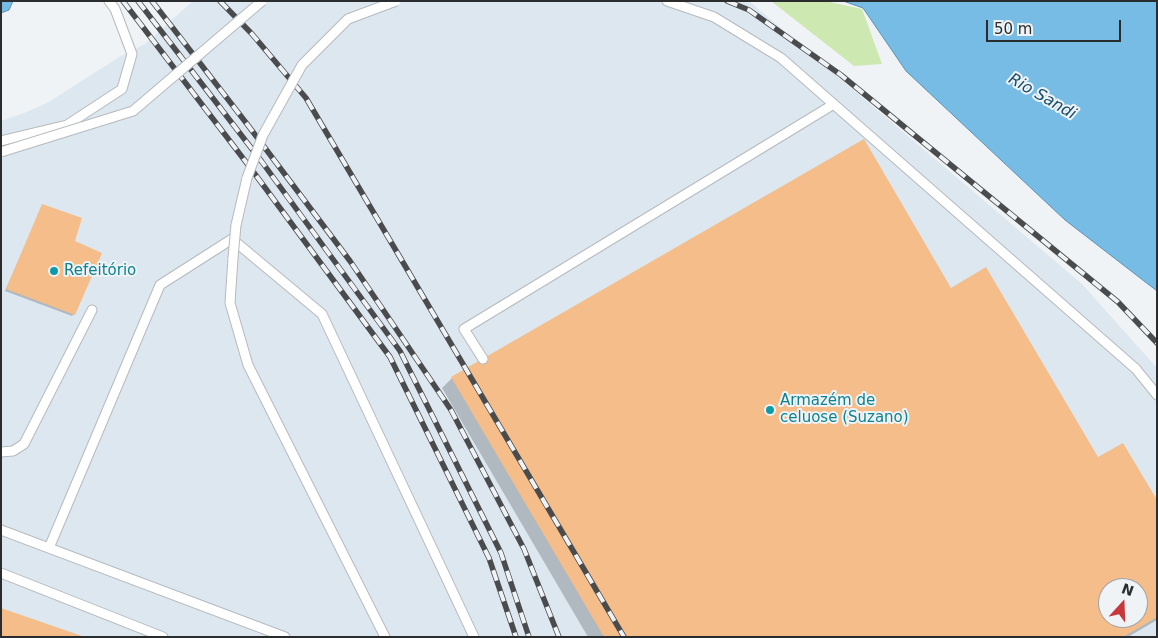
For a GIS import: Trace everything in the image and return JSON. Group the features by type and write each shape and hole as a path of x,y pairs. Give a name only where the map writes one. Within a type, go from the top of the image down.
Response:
{"lane":[{"path":"1,140 66,125 122,89 132,54 116,10 109,1"},
{"path":"1,152 133,111 262,1"},
{"path":"385,637 248,365 230,303 236,219 263,135 302,65 348,20 396,1"},
{"path":"667,1 714,17 781,58 1136,369 1157,395"},
{"path":"483,359 464,329 834,104"},
{"path":"49,548 160,285 232,239 322,314 474,637"},
{"path":"1,452 13,451 24,444 92,310"},
{"path":"1,530 283,636"},
{"path":"1,573 163,637"}],"shaded area":[{"path":"193,1 749,1 1082,284 1157,368 1157,637 1,637 1,121 47,103 121,56 145,44"}],"green space":[{"path":"771,1 825,1 862,9 882,64 854,66"}],"water":[{"path":"1,1 13,1 9,10 1,13"},
{"name":"Rio Sandi","path":"843,1 1157,1 1157,291 1065,220 906,71 863,8"}],"building":[{"name":"Armazém de celuose (Suzano)","path":"864,139 951,288 986,267 1098,457 1123,443 1157,500 1157,617 1148,622 1148,578 1098,578 1098,628 1138,628 1123,637 604,637 451,377"},
{"name":"Refeitório","path":"42,204 82,218 75,241 102,253 75,315 6,289"},
{"path":"1,608 82,636 82,637 1,637"}],"railway":[{"path":"123,1 252,170 390,357 489,558 516,637"},
{"path":"138,1 262,162 400,351 501,553 529,637"},
{"path":"152,1 350,261 451,410 524,549 559,637"},
{"path":"220,1 252,34 306,98 624,637"},
{"path":"727,1 749,10 841,75 1118,302 1157,343"}],"place":[{"name":"Refeitório","path":"54,271"},
{"name":"Armazém de celuose (Suzano)","path":"770,410"}]}
